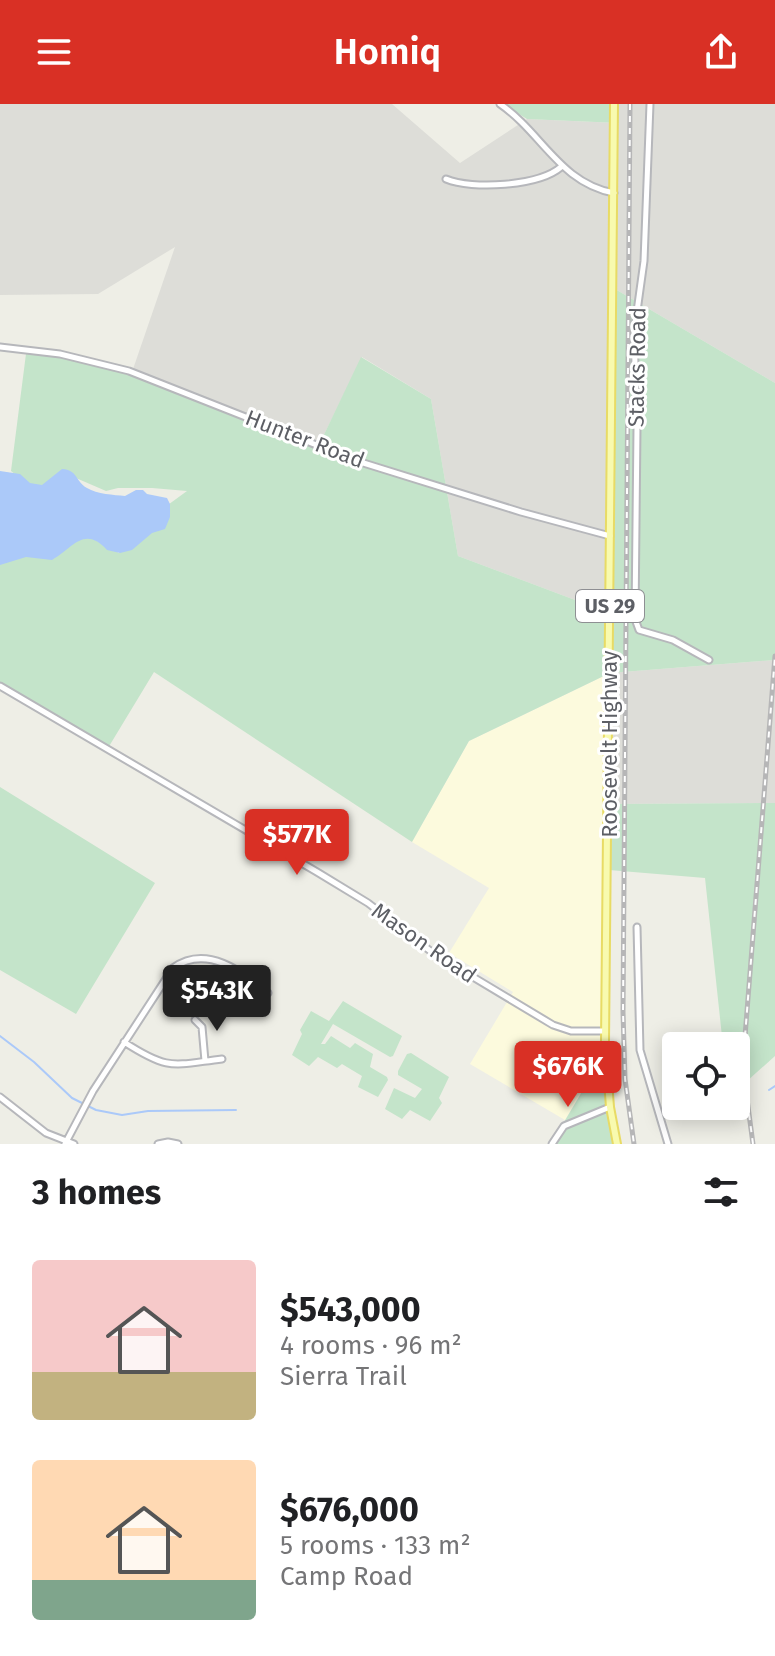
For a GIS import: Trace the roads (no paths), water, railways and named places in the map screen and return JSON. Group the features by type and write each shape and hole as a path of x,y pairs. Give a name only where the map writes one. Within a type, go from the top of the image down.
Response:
{"main road":[{"name":"Roosevelt Highway","path":"614,104 606,1049 610,1107 617,1144"}],"street":[{"path":"500,104 531,129 561,167 587,185 614,193"},
{"name":"Stacks Road","path":"650,104 647,223 634,333 637,427 635,619 639,630 664,636 709,660"},
{"path":"446,179 459,184 507,184 552,173 561,167"},
{"name":"Hunter Road","path":"0,347 60,354 129,371 357,461 610,536"},
{"name":"Mason Road","path":"0,686 317,872 367,903 433,953 553,1025 571,1031 601,1029 607,1032"},
{"path":"637,927 640,1050 668,1144"},
{"path":"65,1143 124,1042 173,968 189,958 211,958 252,980 268,993"},
{"path":"195,1020 202,1027 205,1061"},
{"path":"124,1042 162,1064 222,1059"},
{"path":"0,1097 30,1122 65,1143 74,1144"},
{"path":"552,1144 564,1126 610,1107"},
{"path":"158,1144 178,1144"}],"water":[{"path":"62,469 71,471 83,485 96,492 125,496 143,490 147,494 167,498 170,517 165,529 152,533 132,550 120,553 107,550 92,539 85,539 52,560 26,557 0,565 0,471 20,474 30,483 42,485"}],"waterway":[{"path":"0,1036 34,1062 72,1098 96,1110 122,1115 148,1111 236,1110"},
{"path":"769,1090 775,1086"}],"railway":[{"path":"630,104 623,1012 625,1079 634,1144"},
{"path":"753,1144 744,1049 775,656"}]}
